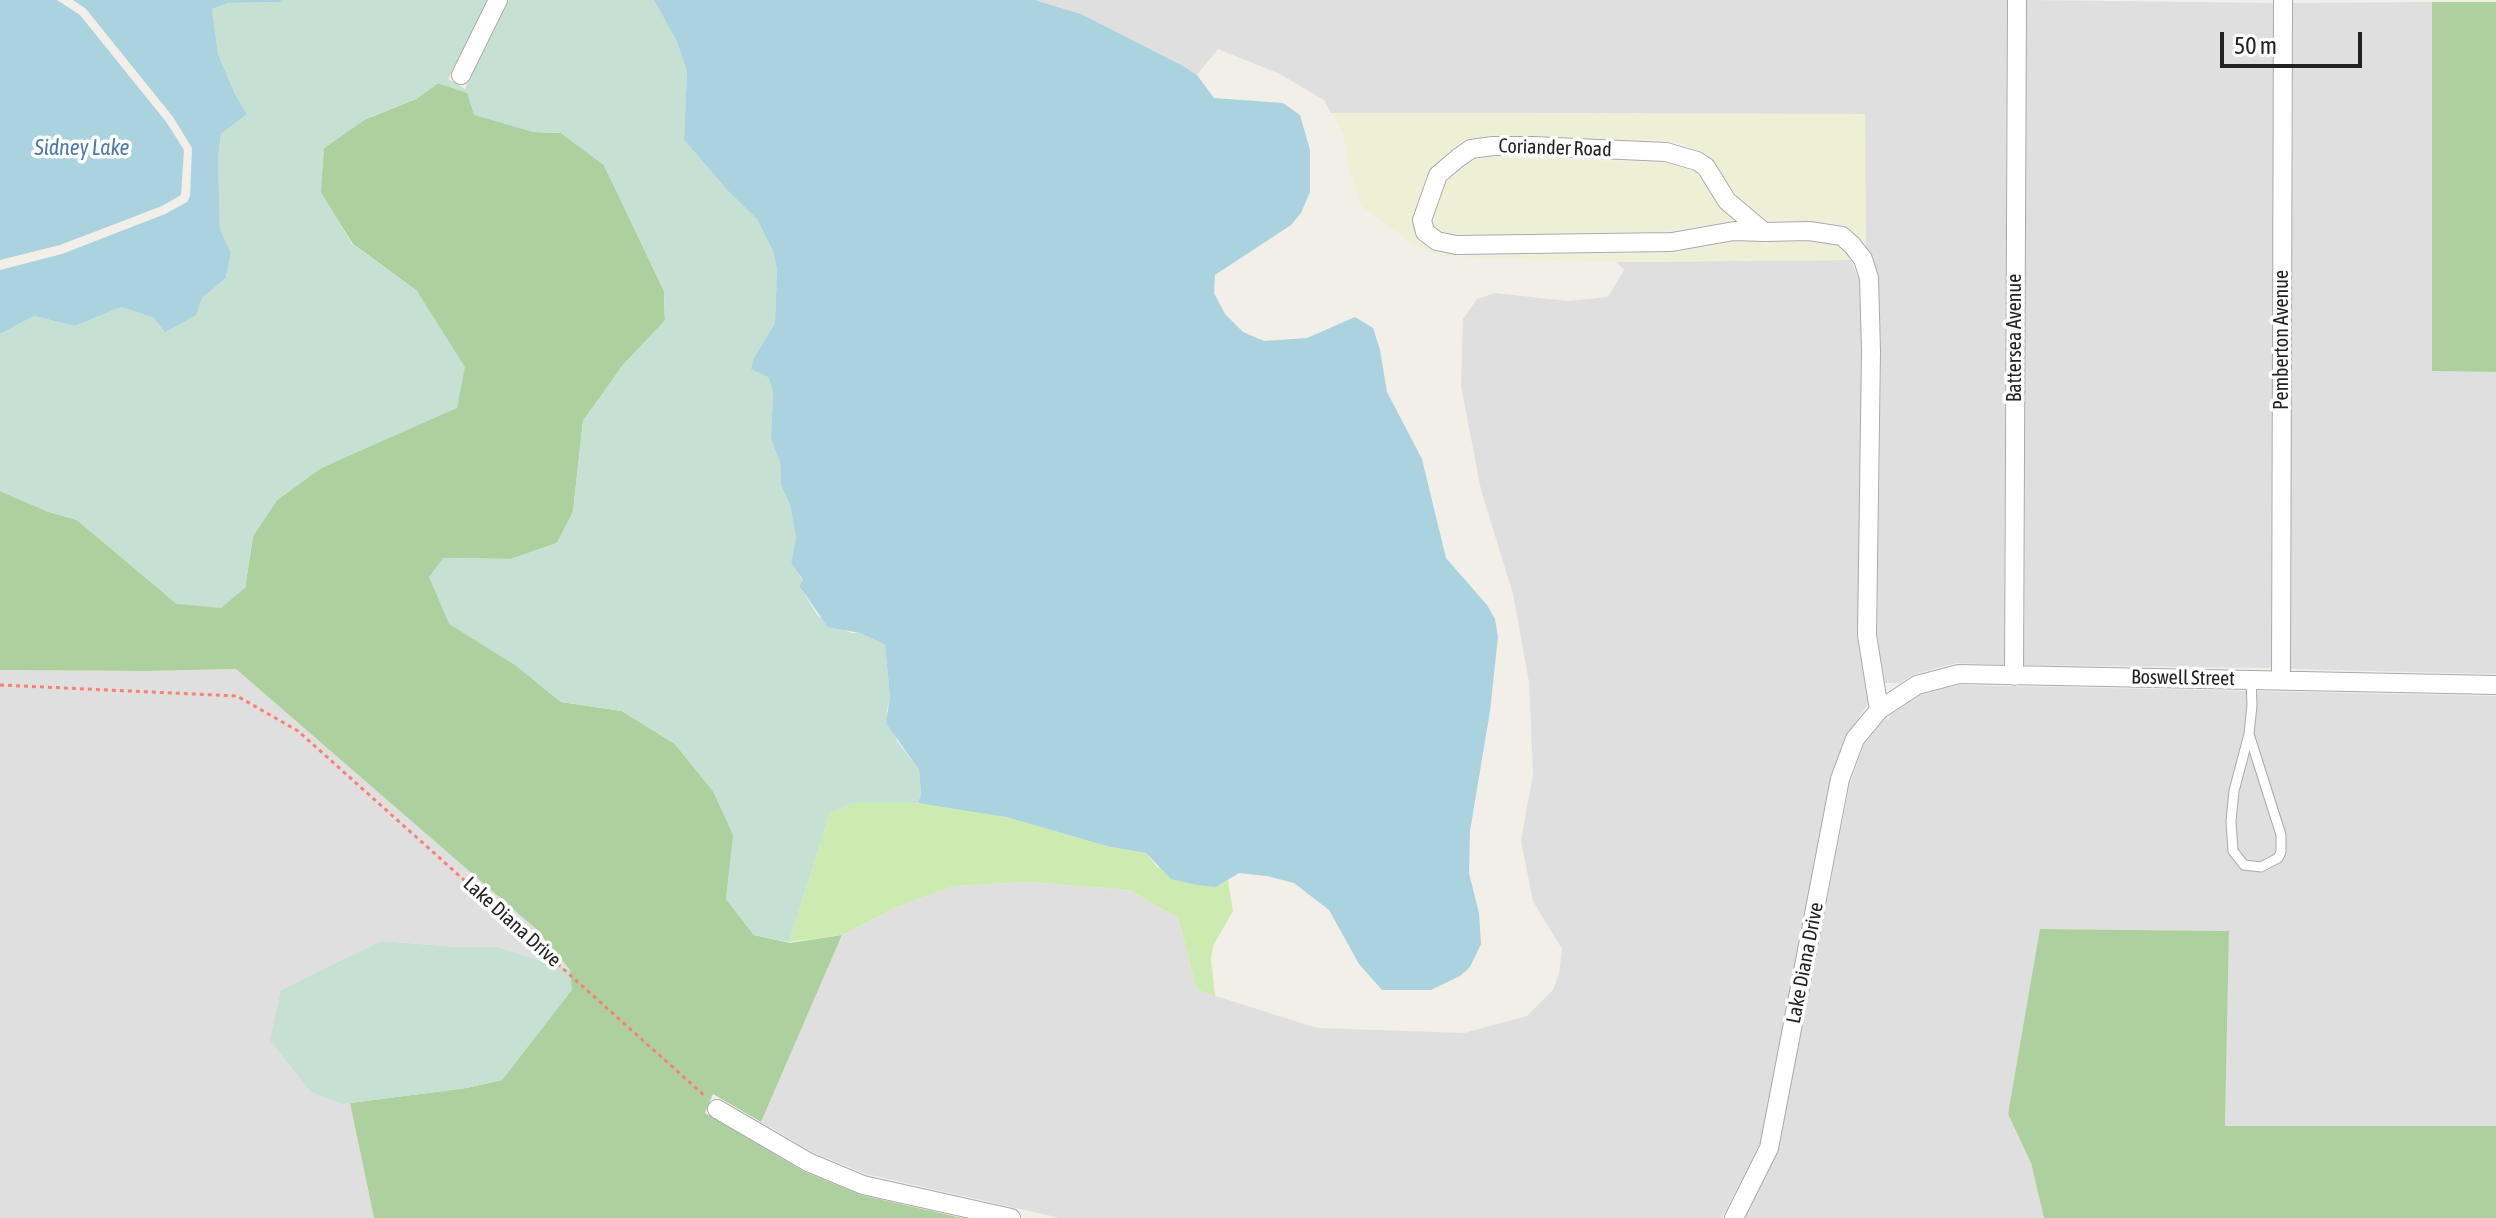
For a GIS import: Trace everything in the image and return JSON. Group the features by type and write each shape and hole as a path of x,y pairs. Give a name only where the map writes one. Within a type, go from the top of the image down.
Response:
{"street":[{"path":"461,75 498,0"},
{"name":"Battersea Avenue","path":"2014,676 2017,0"},
{"name":"Pemberton Avenue","path":"2281,679 2283,0"},
{"name":"Coriander Road","path":"1764,232 1727,201 1706,167 1697,161 1666,152 1533,146 1471,149 1438,175 1422,220 1425,232 1437,241 1456,245 1660,243 1734,231 1842,236 1863,259 1869,278 1871,351 1867,635 1879,710"},
{"name":"Boswell Street","path":"1879,710 1917,685 1959,674 2496,685"},
{"name":"Lake Diana Drive","path":"1734,1218 1769,1148 1840,779 1855,739 1879,710"},
{"path":"717,1109 808,1162 863,1185 1011,1218"}],"lane":[{"path":"2249,734 2281,835 2278,858 2261,867 2244,865 2233,851 2231,821 2234,791 2249,734 2251,679"}],"path":[{"name":"Lake Diana Drive","path":"0,685 237,696 298,731 694,1084 717,1109"}],"shaded area":[{"path":"1035,0 2007,0 2004,665 1956,663 1915,674 1900,683 1884,683 1877,634 1881,350 1878,277 1866,246 1864,114 1331,113 1324,100 1280,74 1218,49 1197,75 1081,14"},
{"path":"2026,0 2274,3 2271,668 2024,665"},
{"path":"2432,2 2432,371 2496,372 2496,674 2290,669 2293,3"},
{"path":"1851,260 1859,280 1862,351 1858,634 1868,704 1847,735 1831,777 1760,1144 1722,1218 1060,1218 866,1174 812,1152 761,1122 842,935 897,907 954,886 1029,882 1129,890 1178,918 1197,990 1317,1028 1464,1033 1527,1016 1553,990 1559,974 1562,949 1533,901 1521,841 1533,774 1529,682 1513,594 1481,490 1461,386 1463,319 1477,299 1495,293 1568,301 1608,297 1624,270 1616,262"},
{"path":"236,669 536,929 570,970 498,947 381,941 281,990 343,1104 350,1103 374,1218 0,1218 0,670"},
{"path":"1959,685 2496,696 2496,1126 2225,1126 2229,931 2041,929 2008,1114 2031,1163 2044,1218 1745,1218 1778,1150 1850,783 1864,745 1884,720 1920,695"}],"green space":[{"path":"487,0 448,79 465,89 509,0 654,0 677,42 687,71 684,140 757,219 773,251 777,269 775,323 755,356 773,391 771,439 780,462 781,485 790,505 796,538 791,563 803,581 799,586 818,616 851,633 860,633 885,645 890,697 887,711 897,741 919,770 921,793 918,803 854,803 830,813 789,942 754,935 726,899 733,835 713,791 675,744 622,711 561,702 518,667 449,624 429,577 443,558 511,559 557,543 573,512 583,421 623,365 665,320 664,291 604,165 561,133 533,132 474,115 467,93 438,83 416,99 364,120 324,148 321,192 352,244 417,291 465,367 457,408 321,468 277,500 253,536 245,588 221,608 177,604 77,520 0,491 0,334 34,316 75,326 121,307 154,318 202,298 226,278 231,253 220,229 218,159 221,134 247,114 218,54 212,9 228,3"},
{"path":"2432,2 2496,2 2496,372 2432,371"},
{"path":"438,83 468,93 533,132 561,133 604,165 664,291 665,321 623,365 583,421 573,512 557,543 511,559 443,558 518,667 561,702 622,711 675,744 713,791 734,835 726,899 754,935 790,943 842,935 761,1122 713,1094 705,1113 803,1171 861,1195 962,1218 374,1218 350,1103 466,1088 502,1080 571,990 570,970 536,929 236,669 0,670 0,491 77,520 177,604 245,588 253,536 277,500 321,468 457,407 417,291 353,244 320,192 324,148 364,120 416,99"},
{"path":"1331,113 1865,114 1866,246 1848,228 1831,222 1767,220 1734,193 1711,158 1687,145 1666,141 1493,135 1469,138 1453,148 1430,171 1417,201 1413,223 1420,242 1436,252 1454,256 1648,254 1674,253 1734,242 1761,242 1767,246 1769,242 1809,242 1837,246 1851,260 1616,262 1439,256 1407,240 1361,206 1348,165 1343,134"},
{"path":"1493,157 1665,163 1683,167 1699,175 1719,207 1732,220 1648,232 1457,234 1441,231 1434,226 1435,209 1446,182 1474,160"},
{"path":"854,803 933,804 1006,817 1110,847 1146,853 1157,867 1216,887 1228,880 1233,911 1213,946 1211,959 1215,996 1197,990 1178,918 1129,890 1029,882 954,886 897,907 842,935 789,942 830,813"},
{"path":"2040,929 2229,931 2225,1126 2496,1126 2496,1218 2044,1218 2031,1163 2008,1114"},
{"path":"381,941 498,947 570,970 572,990 502,1080 466,1088 343,1104 311,1092 270,1040 281,990"}],"water":[{"name":"Sidney Lake","path":"0,0 57,0 80,15 167,123 184,150 181,195 162,206 60,245 0,260"},
{"path":"73,0 283,0 228,3 212,9 218,54 247,114 221,134 218,158 220,229 231,253 226,278 202,298 196,315 165,332 154,318 121,307 75,326 34,316 0,334 0,270 62,254 165,214 187,202 190,196 192,148 173,117 86,9"},
{"path":"654,0 1035,0 1081,14 1181,65 1197,75 1214,98 1283,103 1300,115 1310,150 1310,192 1301,213 1291,225 1215,275 1214,293 1225,314 1243,332 1264,341 1307,338 1355,317 1373,328 1387,392 1422,459 1446,558 1487,605 1495,619 1498,637 1490,711 1470,831 1469,873 1479,913 1481,944 1470,967 1460,976 1431,990 1382,990 1359,964 1329,910 1294,883 1239,873 1216,887 1197,885 1171,879 1146,853 1110,847 1006,817 918,803 921,793 919,770 886,723 890,697 885,645 860,633 828,627 799,586 803,580 791,563 796,538 790,505 781,485 780,462 771,439 773,391 768,377 751,369 755,356 775,323 777,269 773,251 757,219 684,140 687,71 677,42"}]}
